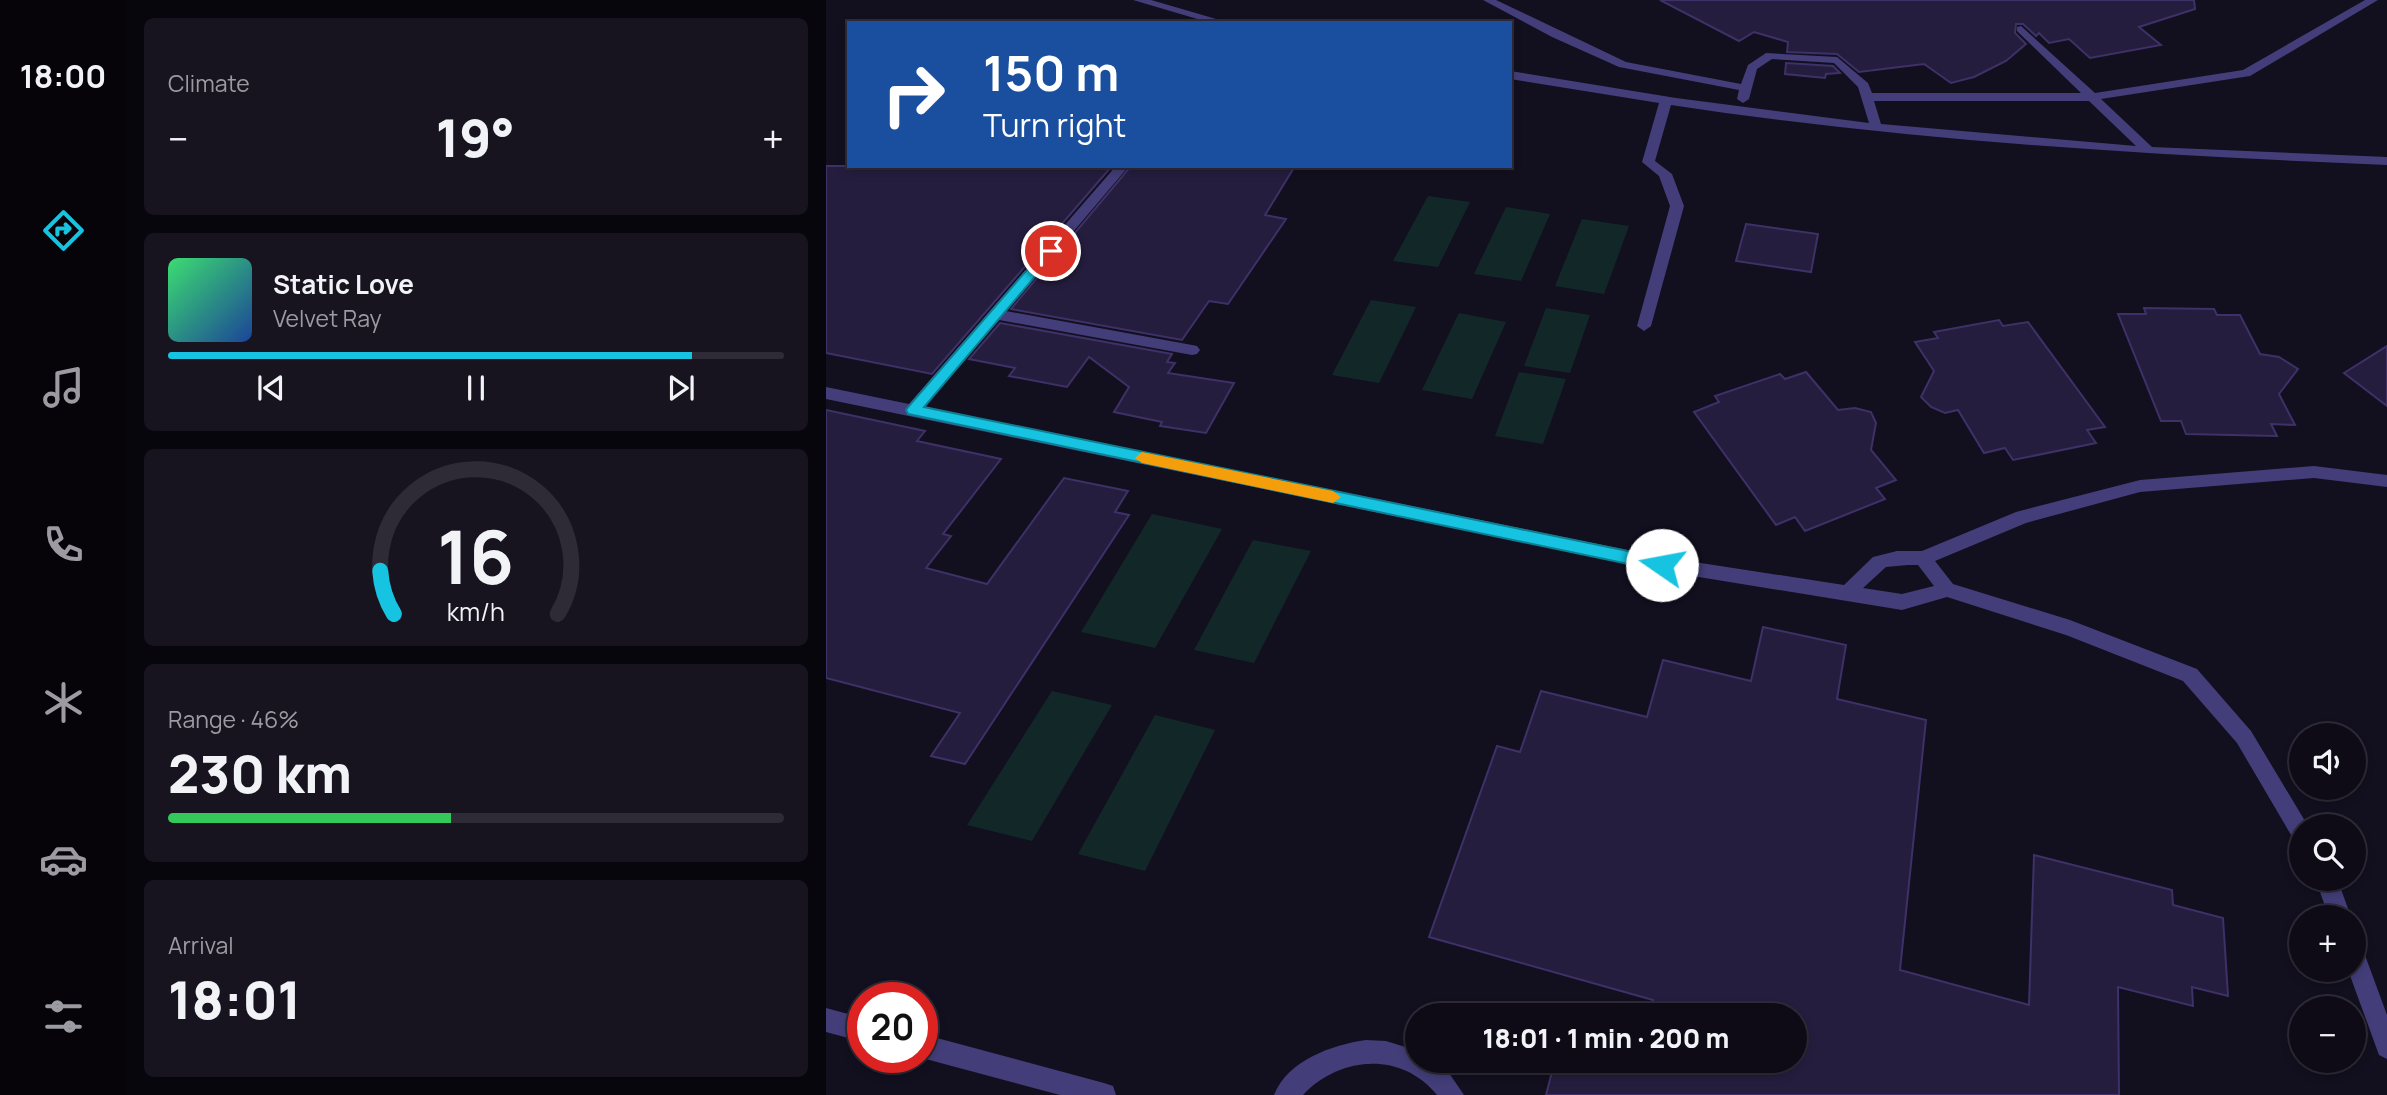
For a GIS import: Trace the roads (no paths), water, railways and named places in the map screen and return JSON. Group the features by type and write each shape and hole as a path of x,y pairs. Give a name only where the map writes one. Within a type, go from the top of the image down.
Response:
{"lane":[{"path":"1138,0 1217,21"},
{"path":"1488,0 1623,65 1746,88"},
{"path":"1867,97 2094,97 2246,73 2373,0"},
{"path":"2021,29 2147,150"},
{"path":"1741,109 1752,67 1770,55 1837,60 1864,86 1876,127"},
{"path":"1512,75 1666,101 1876,127 2147,150 2387,161"},
{"path":"1644,327 1677,206 1665,174 1648,162 1666,101"},
{"path":"913,410 1121,168"},
{"path":"996,314 1192,350"},
{"path":"826,393 1662,565 1902,602 1947,590 2070,628 2190,675 2244,737 2290,814"},
{"path":"1848,593 1870,566 1890,557 1923,558 2022,517 2140,486 2314,472 2387,481"},
{"path":"1923,558 1947,590"},
{"path":"2364,982 2387,1047"},
{"path":"826,1020 847,1026"},
{"path":"938,1050 1104,1095"},
{"path":"1286,1095 1310,1072 1343,1055 1379,1050 1413,1059 1442,1079 1452,1095"}]}
